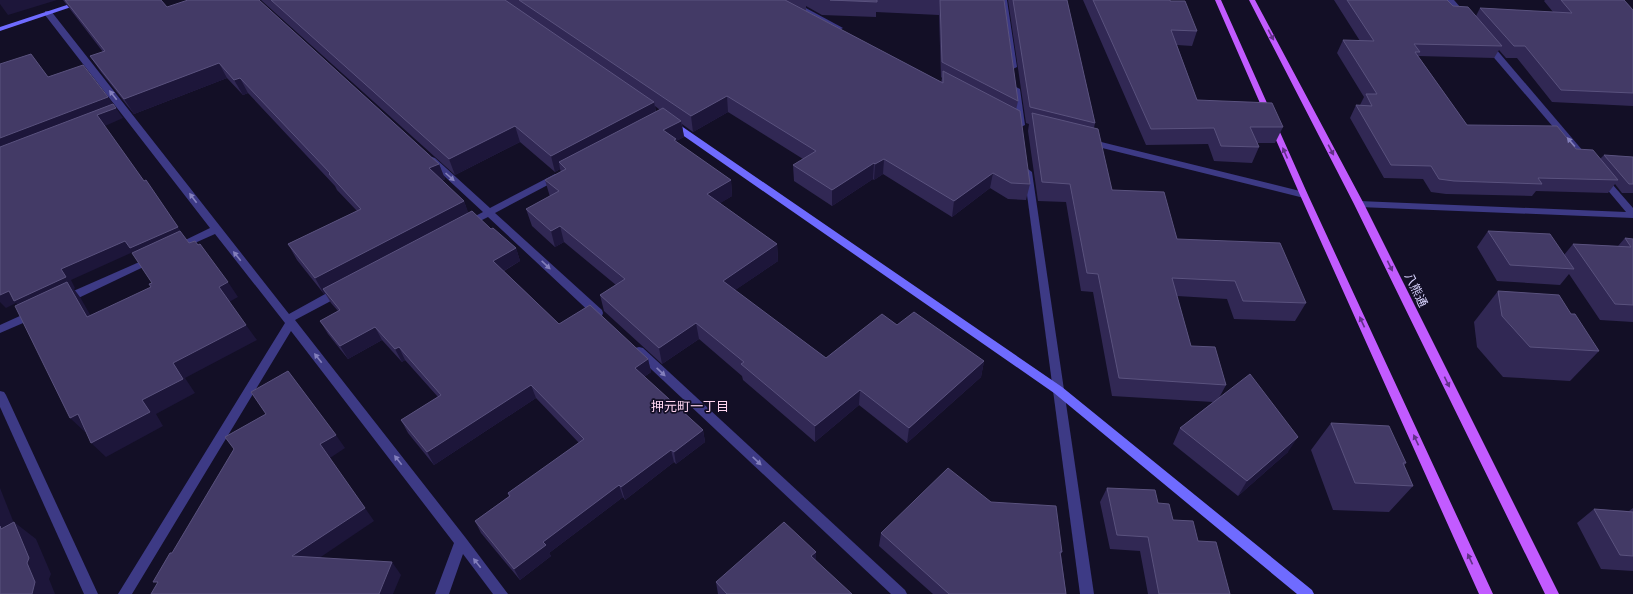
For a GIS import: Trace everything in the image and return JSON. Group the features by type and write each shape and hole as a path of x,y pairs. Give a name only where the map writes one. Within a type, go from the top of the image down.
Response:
{"main road":[{"path":"1218,0 1304,195 1486,594"},
{"name":"八熊通","path":"1252,0 1359,204 1552,594"}],"street":[{"path":"0,29 89,0"},
{"path":"786,0 848,33"},
{"path":"1004,0 1021,127"},
{"path":"1450,0 1470,24"},
{"path":"48,13 120,110 290,321 501,594"},
{"path":"1480,36 1633,215"},
{"path":"662,121 1058,390 1307,594"},
{"path":"1082,140 1304,195"},
{"path":"425,154 605,320"},
{"path":"1026,164 1087,594"},
{"path":"461,227 567,171"},
{"path":"1359,204 1633,215"},
{"path":"58,302 216,229"},
{"path":"125,594 290,321 350,286"},
{"path":"0,329 43,309"},
{"path":"634,347 900,594"},
{"path":"0,395 91,594"},
{"path":"442,594 461,541"}],"building":[{"path":"65,0 161,0 167,7 188,0 259,0 439,164 429,168 464,201 315,278 288,244 361,209 329,174 330,173 240,78 234,80 219,63 124,99 90,56 105,51"},
{"path":"271,0 505,0 654,102 551,156 515,126 449,159"},
{"path":"519,0 785,0 943,83 943,71 1020,111 1030,184 1011,183 993,173 954,201 884,159 875,164 874,163 832,190 793,165 816,151 727,96 691,116"},
{"path":"830,0 877,0 877,2"},
{"path":"940,0 1004,0 1018,101 942,62"},
{"path":"1013,0 1067,0 1095,123 1030,107"},
{"path":"1093,0 1185,1 1197,31 1171,30 1197,100 1272,103 1283,127 1250,127 1259,147 1221,146 1214,128 1151,129"},
{"path":"1347,0 1447,0 1453,6 1468,7 1502,46 1414,44 1420,52 1415,52 1467,125 1557,126 1576,149 1593,150 1618,180 1538,178 1542,184 1454,181 1439,179 1431,166 1391,165 1356,105 1372,106 1366,94 1377,94 1343,40 1374,41"},
{"path":"1561,0 1624,0 1633,10 1633,93 1561,90 1525,46 1514,46 1480,8 1572,13"},
{"path":"31,54 48,77 83,65 108,97 0,138 0,64"},
{"path":"113,104 116,108 97,115 144,181 146,180 178,227 130,248 125,241 61,269 66,277 14,301 9,291 0,295 0,147"},
{"path":"663,108 681,121 663,130 676,139 674,140 731,180 707,194 777,244 723,281 826,358 882,314 897,325 914,312 984,361 909,428 860,390 815,426 741,364 744,362 696,323 659,348 600,295 625,279 560,226 551,231 526,209 559,191 545,180 566,169 559,162"},
{"path":"1032,113 1098,129 1112,190 1164,192 1177,239 1280,243 1306,303 1243,301 1235,281 1172,278 1191,346 1215,347 1226,385 1119,378 1098,274 1087,273 1070,184 1042,182"},
{"path":"1604,155 1633,157 1633,184 1629,184"},
{"path":"472,211 491,229 493,228 516,248 493,261 559,324 590,305 648,359 635,368 703,430 674,452 671,450 621,487 619,485 543,542 546,545 514,569 475,521 510,496 508,493 584,439 531,385 427,452 401,420 441,395 399,347 395,349 375,327 340,346 320,321 340,310 323,289"},
{"path":"180,231 189,243 195,241 198,245 200,244 228,282 219,287 246,325 173,363 183,379 142,400 150,412 91,443 78,414 70,418 15,306 67,282 87,317 151,287 149,284 152,283 132,253"},
{"path":"1488,231 1550,234 1574,269 1510,265"},
{"path":"1625,238 1633,239 1633,305 1615,304 1573,244 1631,247"},
{"path":"1498,291 1559,295 1571,314 1575,314 1599,351 1530,347 1502,316"},
{"path":"288,371 336,435 320,444 365,508 292,556 392,562 379,594 151,594 158,582 153,582 234,449 225,437 266,414 251,392"},
{"path":"1250,374 1298,437 1247,481 1180,428"},
{"path":"1331,423 1389,426 1406,463 1403,463 1413,486 1355,483"},
{"path":"948,468 991,502 1056,506 1062,552 1060,552 1066,594 949,594 881,533"},
{"path":"1107,488 1155,490 1158,503 1169,504 1173,520 1193,521 1198,541 1216,542 1230,594 1159,594 1148,537 1117,535"},
{"path":"1594,509 1633,512 1633,556 1620,555"},
{"path":"14,522 29,558 27,563 35,582 32,594 0,594 0,526 1,529"},
{"path":"784,522 816,552 811,556 852,594 727,594 716,582"}],"district":[{"name":"押元町一丁目","path":"690,406"}]}
